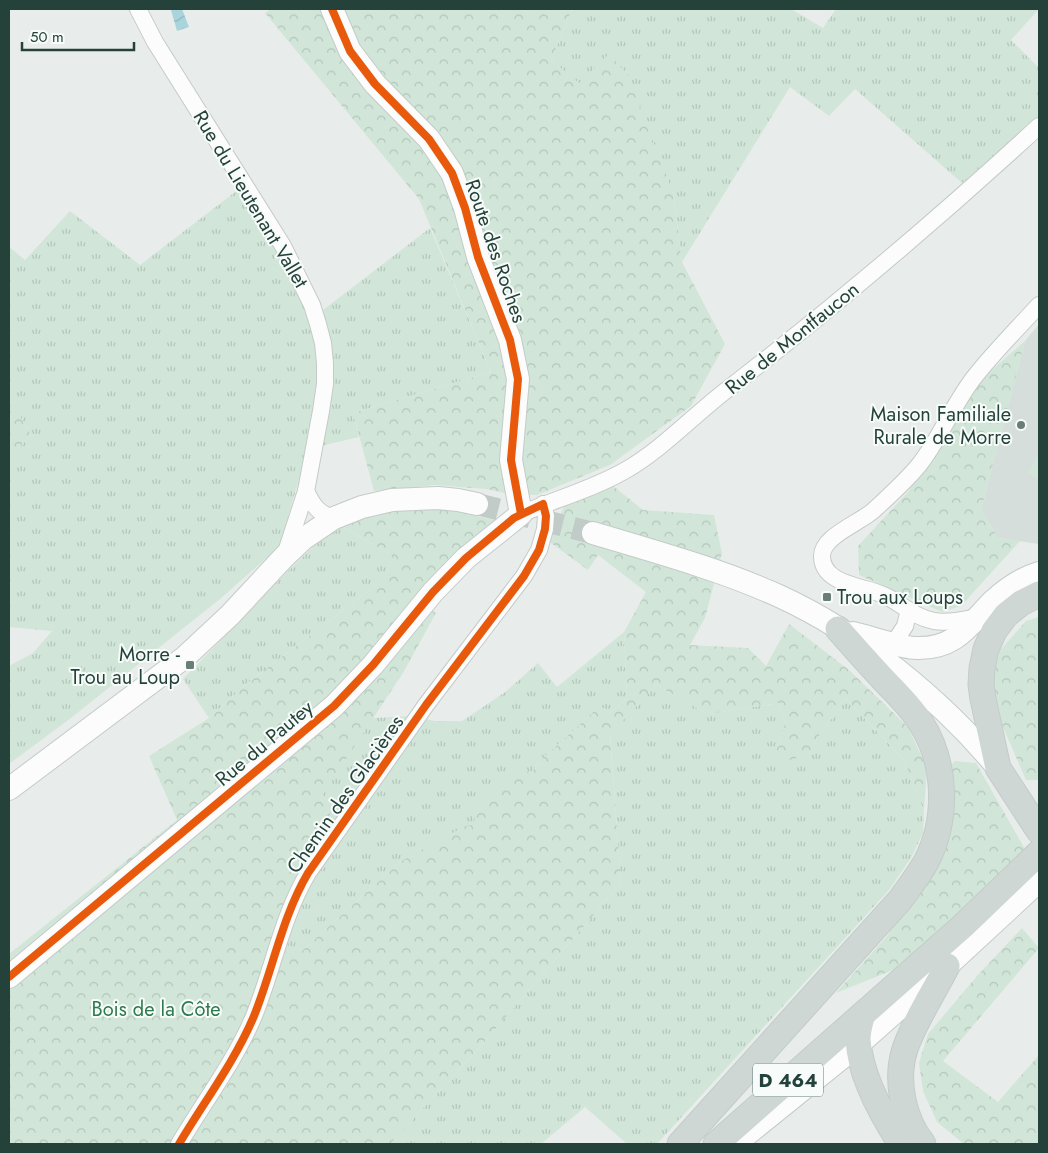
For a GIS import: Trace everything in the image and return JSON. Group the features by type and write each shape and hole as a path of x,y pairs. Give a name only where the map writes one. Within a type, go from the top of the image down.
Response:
{"main road":[{"name":"Route des Roches","path":"332,9 350,51 375,84 429,139 452,173 478,257 510,340 518,378 511,460 521,514"},
{"path":"9,789 185,657 224,621 303,539 334,518 362,507 392,500 438,498 477,504"},
{"name":"Rue du Pautey","path":"9,977 334,706 373,665 433,592 466,558 521,514"},
{"path":"593,533 735,578 781,597 838,628 925,693 964,729 998,768 1036,826"},
{"path":"838,628 906,647 933,647 961,635 1007,589 1021,580 1039,573"},
{"path":"998,768 982,699 982,668 984,658 994,631 1006,615 1021,603 1039,594"},
{"path":"680,1144 900,900 915,881 934,843 938,827 941,789 937,755 912,710 838,628"},
{"name":"D 464","path":"716,1144 862,1017 963,926 1039,853"},
{"name":"D 464","path":"735,1144 859,1044 1039,881"},
{"path":"923,1144 909,1121 904,1107 901,1078 902,1060 915,1026 947,966"},
{"path":"862,1017 858,1031 864,1066 870,1086 880,1108 900,1144"}],"street":[{"name":"Rue du Lieutenant Vallet","path":"138,9 155,42 283,246 312,305 323,343 325,384 306,491 284,557"},
{"name":"Rue de Montfaucon","path":"521,514 543,504 600,484 620,473 672,437 720,395 924,230 1039,126"},
{"path":"979,617 941,623 925,620 889,597 852,585 833,576 822,564 821,554 824,545 830,539 872,512 919,464 975,376 1039,305"},
{"path":"306,491 319,512 334,518"},
{"name":"Chemin des Glacières","path":"180,1144 229,1066 254,1016 296,893 308,873 426,705 524,576 539,550 545,529 546,516 543,504"},
{"path":"894,643 905,626 909,610"}],"shaded area":[{"name":"Maison Familiale Rurale de Morre","path":"1039,324 1039,544 998,538 981,510 1025,341"}],"green space":[{"path":"271,9 572,9 551,60 579,83 609,54 628,75 673,193 682,262 725,344 691,406 610,465 537,495 509,494 486,489 435,485 374,491 353,413 491,372 419,199 265,13"},
{"path":"572,9 791,9 823,28 836,9 1039,9 1011,40 1039,68 1039,116 962,183 855,89 829,116 790,87 682,262 673,193 579,84 551,60"},
{"path":"239,189 323,310 430,228 491,372 353,413 359,437 308,449 279,547 220,599 71,718 9,764 9,666 33,653 52,631 9,627 9,457 31,435 17,411 9,411 9,247 25,260 70,211 140,265"},
{"path":"1025,341 981,510 998,538 1020,541 961,606 942,612 859,575 858,546 908,492 979,381"},
{"path":"9,411 17,411 31,435 9,457"},
{"path":"1039,453 1039,479 1028,473"},
{"name":"Bois de la Côte","path":"612,485 643,510 714,515 722,553 705,618 690,645 748,648 766,666 789,624 849,670 908,727 927,768 924,811 904,760 846,699 818,737 808,755 782,762 776,749 785,724 779,703 708,714 656,685 610,735 621,883 480,1047 390,1144 9,1144 9,954 177,820 149,756 209,718 246,684 383,580 394,557 342,526 373,510 439,507 498,521 414,601 436,613 403,673 323,794 335,828 297,874 273,939 302,951 400,862 465,826 473,825 476,812 505,778 518,769 531,773 542,759 600,706 610,713 627,698 624,632 646,592 598,555 588,570 547,540 565,505"},
{"path":"342,526 394,557 383,580 246,684 209,718 183,679 290,569 314,546"},
{"path":"1039,617 1039,780 1026,780 999,718 992,680 1000,650 1026,621"},
{"path":"624,632 627,698 610,713 600,706 542,759 531,773 473,825 400,862 302,951 272,940 297,874 335,828 322,794 373,718 412,716 435,721 462,721 504,693 538,663 557,687"},
{"path":"656,685 708,714 779,703 785,724 776,749 808,755 818,737 846,699 904,760 924,811 923,833 911,858 889,890 657,1144 627,1144 585,1107 541,1144 390,1144 480,1047 621,883 610,734"},
{"path":"955,761 976,763 1025,849 903,966 836,993 887,936 918,892 950,766"},
{"path":"1022,928 1039,948 943,1061 998,1102 1039,1055 1039,1144 964,1144 937,1122 923,1091 919,1063 928,1034 977,976"}],"water":[{"path":"182,9 189,27 177,31 171,10"}],"tunnel":[{"path":"477,504 593,533"}],"cycle path":[{"path":"332,9 350,51 375,84 429,139 452,173 465,208 478,257 510,340 518,379 511,460 521,514"},
{"path":"9,977 334,706 373,665 433,592 466,558 514,518 543,504 546,516 545,529 539,550 524,576 426,705 308,873 291,907 261,998 246,1033 229,1065 179,1144"}],"place":[{"name":"Maison Familiale Rurale de Morre","path":"1021,425"},
{"name":"Trou aux Loups","path":"827,597"},
{"name":"Morre - Trou au Loup","path":"190,665"}]}
